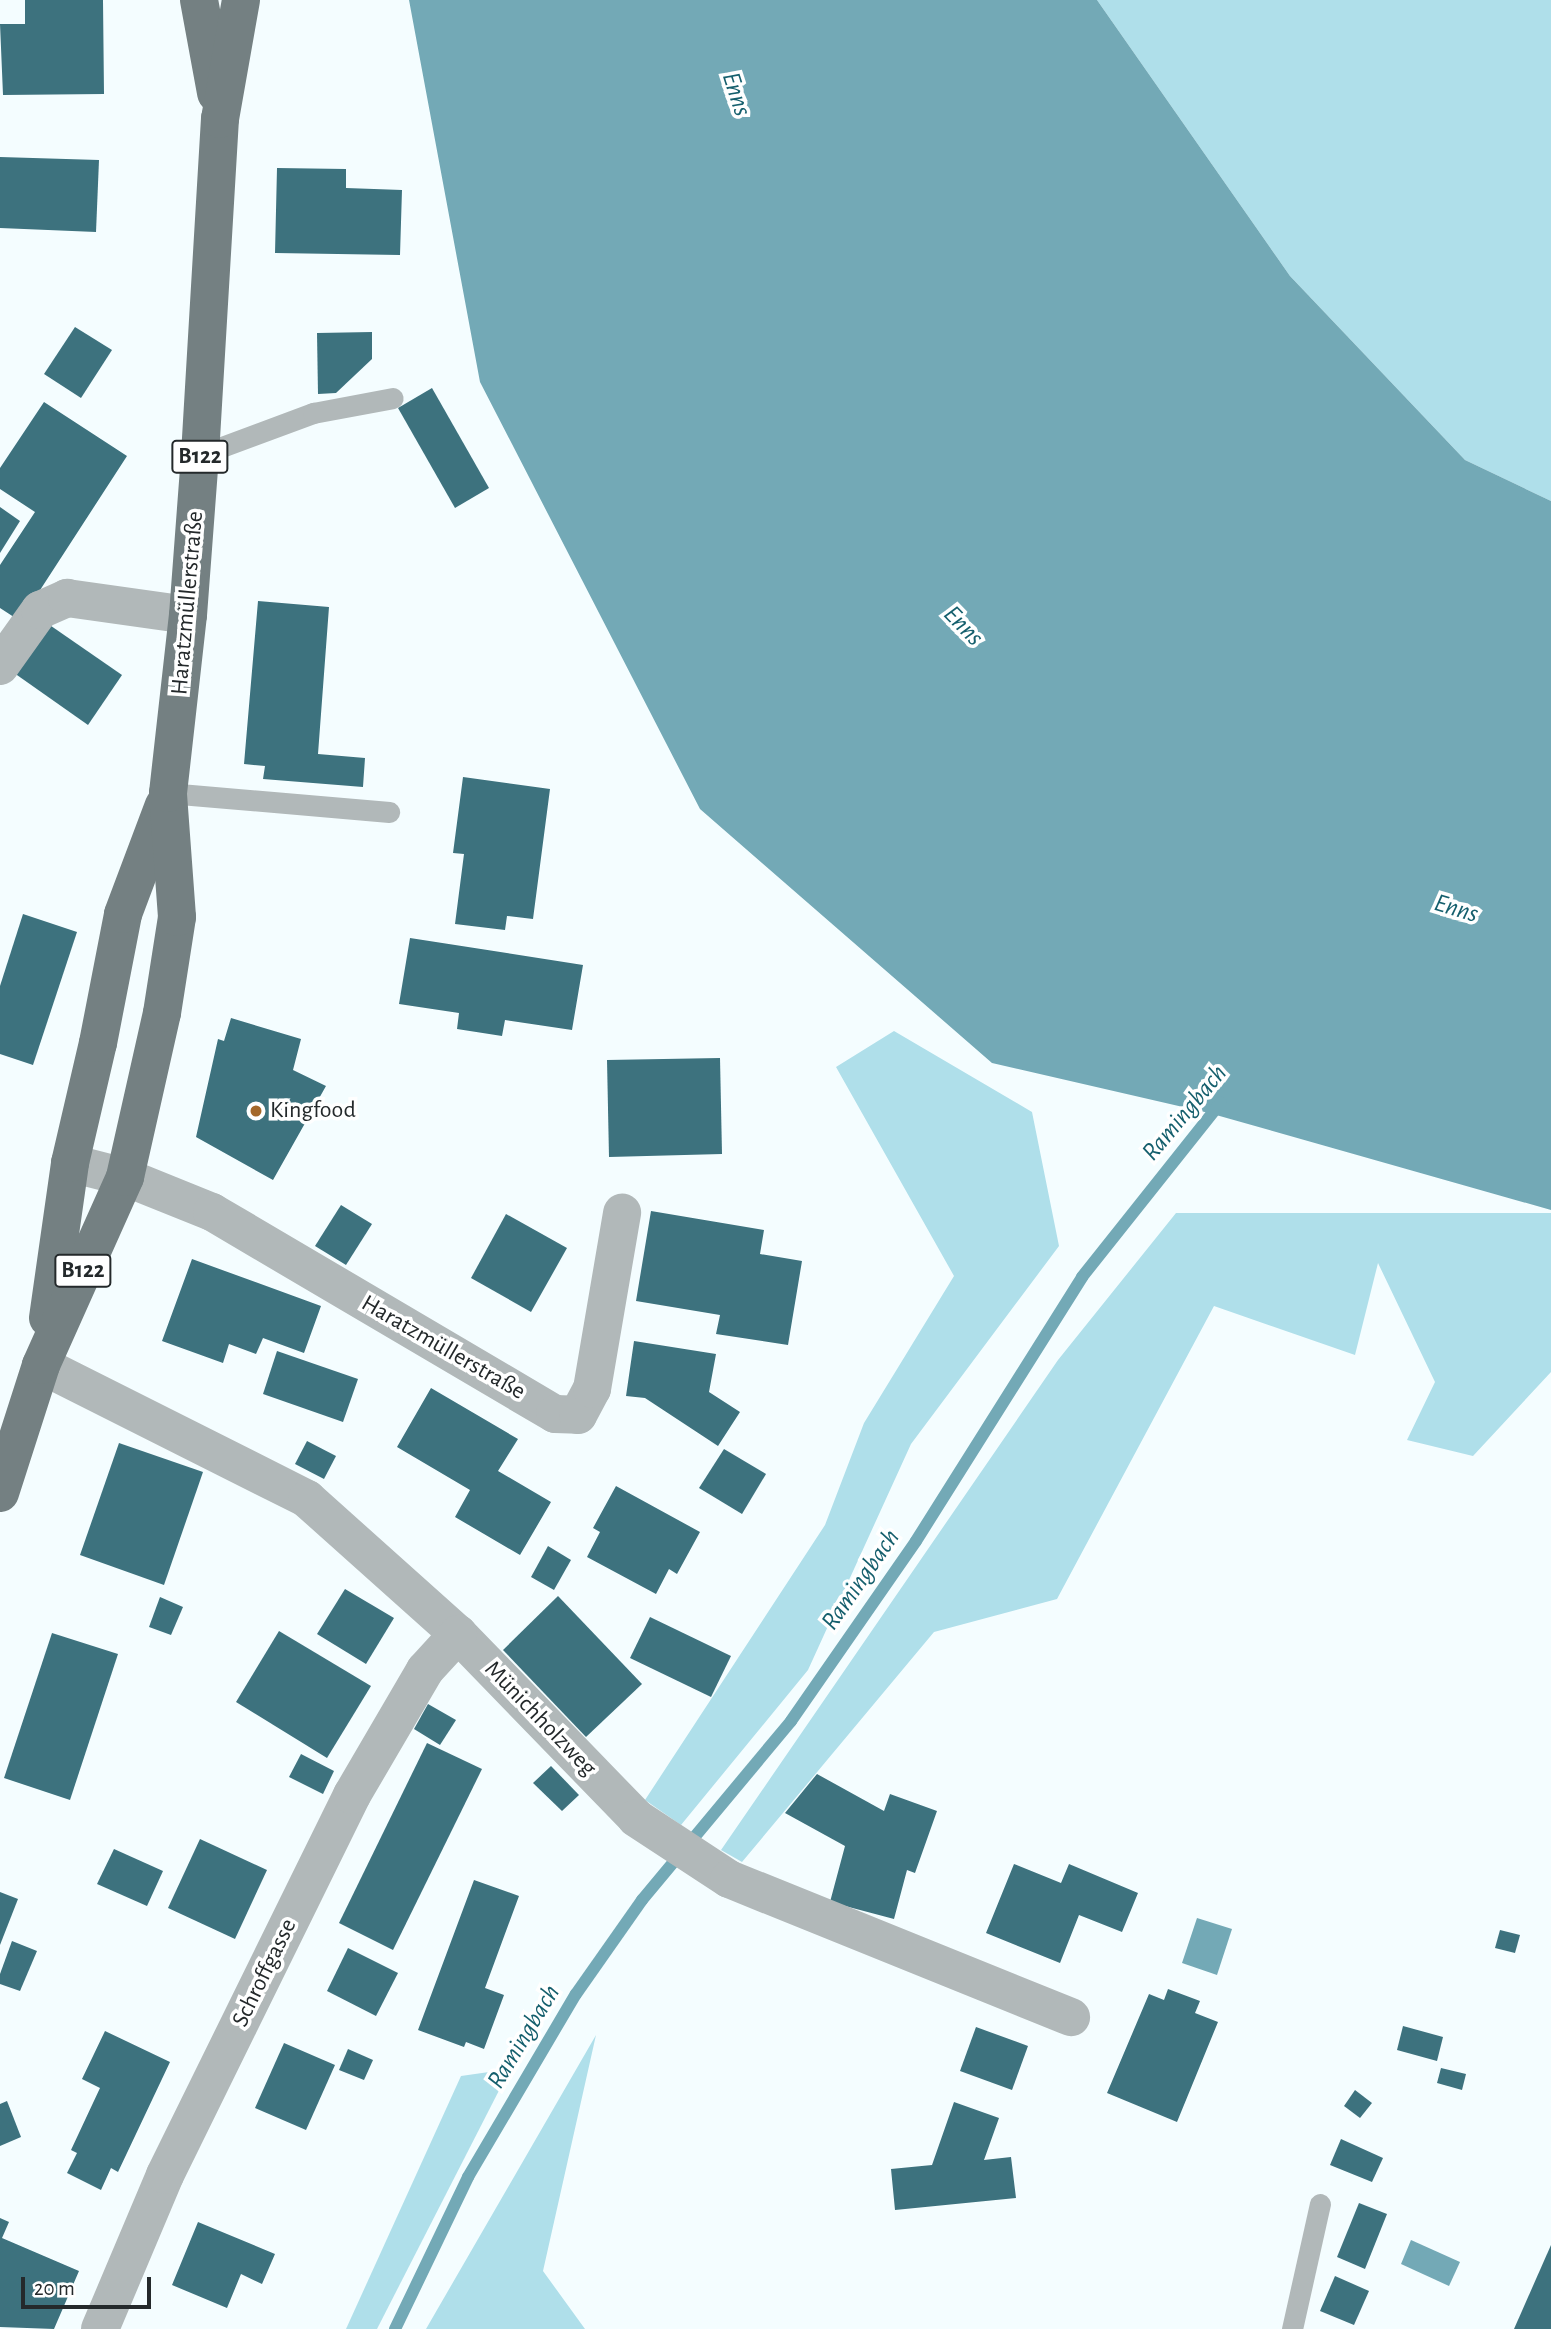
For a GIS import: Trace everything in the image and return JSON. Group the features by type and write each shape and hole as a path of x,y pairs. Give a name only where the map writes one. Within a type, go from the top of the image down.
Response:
{"main road":[{"name":"Haratzmüllerstraße","path":"199,0 220,119"},
{"name":"Haratzmüllerstraße","path":"0,1493 41,1365 125,1177 155,1052 177,917 169,793 188,615 201,455 220,119 241,0"},
{"name":"Haratzmüllerstraße","path":"41,1365 71,1163 123,914 169,793"}],"street":[{"path":"0,666 40,610 67,598 188,615"},
{"name":"Haratzmüllerstraße","path":"71,1163 125,1177 212,1212 555,1414 578,1415 592,1388 622,1213"},
{"name":"Münichholzweg","path":"41,1365 307,1499 458,1634 636,1818 729,1878 1071,2017"},
{"name":"Schroffgasse","path":"100,2329 165,2175 352,1795 425,1670 458,1634"}],"lane":[{"path":"201,455 313,414 393,398"},
{"path":"169,793 389,812"},
{"path":"1292,2329 1320,2204"}],"shaded area":[{"path":"1097,0 1551,0 1551,501 1465,460 1290,276"},
{"path":"894,1031 1032,1112 1059,1246 911,1444 808,1670 681,1825 645,1800 825,1525 864,1423 954,1276 836,1067"},
{"path":"1176,1213 1551,1213 1551,1372 1473,1456 1407,1440 1435,1382 1378,1263 1355,1355 1214,1306 1057,1599 934,1632 742,1862 721,1850 1058,1360"},
{"path":"596,2035 543,2271 585,2329 426,2329"},
{"path":"510,2069 377,2329 346,2329 461,2076"}],"water":[{"name":"Enns","path":"409,0 1097,0 1290,276 1465,460 1551,501 1551,1210 1209,1113 992,1063 700,809 480,382"},
{"path":"1197,1918 1232,1929 1217,1975 1182,1963"},
{"path":"1411,2240 1460,2262 1449,2286 1401,2264"}],"building":[{"path":"25,0 103,0 104,94 3,95 0,24 25,24"},
{"path":"0,157 99,160 96,232 0,228"},
{"path":"277,168 346,169 346,188 402,190 400,255 275,253"},
{"path":"75,327 112,350 81,398 44,374"},
{"path":"372,332 372,359 336,393 318,394 317,333"},
{"path":"432,388 489,488 455,508 398,408"},
{"path":"44,402 127,456 20,621 0,608 0,565 35,512 0,489 0,468"},
{"path":"0,507 20,521 0,553"},
{"path":"258,601 329,607 318,754 365,758 363,787 263,779 265,766 244,764"},
{"path":"41,619 122,675 88,725 7,668"},
{"path":"463,777 550,789 533,919 507,916 505,930 455,924 464,854 453,853"},
{"path":"23,914 77,932 33,1065 0,1054 0,986"},
{"path":"410,938 583,965 572,1030 505,1020 502,1036 457,1029 459,1013 399,1004"},
{"name":"Kingfood","path":"231,1018 301,1039 293,1070 326,1086 273,1180 196,1137 218,1039 224,1041"},
{"path":"720,1058 722,1154 609,1157 607,1060"},
{"path":"341,1205 372,1224 346,1265 315,1246"},
{"path":"651,1211 764,1230 760,1254 802,1261 788,1345 716,1334 720,1315 636,1301"},
{"path":"506,1214 567,1248 531,1312 471,1278"},
{"path":"192,1259 321,1306 304,1353 263,1338 256,1354 229,1344 223,1363 162,1341"},
{"path":"634,1341 716,1354 709,1392 740,1412 718,1446 645,1398 626,1396"},
{"path":"277,1351 358,1379 343,1422 263,1394"},
{"path":"431,1388 518,1439 498,1471 551,1502 520,1555 455,1517 470,1490 397,1447"},
{"path":"307,1441 336,1456 324,1479 295,1464"},
{"path":"119,1443 203,1472 164,1585 80,1555"},
{"path":"724,1449 766,1474 742,1514 699,1488"},
{"path":"616,1486 700,1532 677,1574 669,1569 656,1594 587,1557 600,1532 593,1528"},
{"path":"548,1546 571,1560 554,1590 531,1577"},
{"path":"345,1589 394,1618 366,1664 317,1634"},
{"path":"558,1596 642,1684 586,1737 503,1650"},
{"path":"160,1597 183,1607 171,1635 149,1627"},
{"path":"650,1617 731,1656 711,1697 630,1658"},
{"path":"279,1631 371,1686 327,1758 236,1702"},
{"path":"52,1633 118,1654 70,1800 4,1778"},
{"path":"428,1704 456,1720 440,1745 414,1729"},
{"path":"427,1743 482,1769 393,1950 339,1923"},
{"path":"301,1754 334,1771 323,1794 289,1777"},
{"path":"551,1766 579,1795 562,1811 533,1783"},
{"path":"817,1774 884,1811 890,1794 937,1811 915,1873 907,1870 894,1919 830,1902 845,1846 785,1813"},
{"path":"200,1839 267,1870 235,1939 168,1908"},
{"path":"114,1849 163,1871 147,1906 97,1884"},
{"path":"1014,1864 1061,1883 1069,1864 1138,1893 1122,1932 1079,1915 1060,1963 986,1933"},
{"path":"474,1880 519,1896 485,1988 504,1995 484,2049 466,2042 464,2047 418,2030"},
{"path":"0,1892 18,1899 0,1945"},
{"path":"1500,1930 1520,1935 1515,1953 1495,1948"},
{"path":"12,1941 37,1951 20,1991 0,1984 0,1974"},
{"path":"348,1948 398,1973 376,2016 327,1991"},
{"path":"1168,1989 1200,2001 1195,2013 1218,2022 1177,2122 1107,2093 1149,1994 1164,2000"},
{"path":"1403,2026 1443,2037 1437,2061 1397,2050"},
{"path":"976,2027 1028,2046 1012,2090 960,2071"},
{"path":"105,2031 170,2062 118,2172 111,2168 101,2190 67,2173 77,2153 71,2150 100,2088 82,2079"},
{"path":"284,2043 335,2065 306,2130 255,2108"},
{"path":"348,2049 373,2060 364,2080 339,2070"},
{"path":"1441,2068 1466,2074 1462,2090 1437,2083"},
{"path":"1355,2090 1372,2103 1360,2118 1344,2106"},
{"path":"7,2101 21,2137 0,2146 0,2104"},
{"path":"954,2102 999,2118 984,2160 1011,2157 1016,2198 895,2210 891,2169 932,2165"},
{"path":"1341,2139 1383,2158 1372,2182 1330,2165"},
{"path":"1359,2203 1387,2214 1365,2269 1337,2257"},
{"path":"0,2218 9,2222 2,2238 79,2271 54,2329 0,2327"},
{"path":"198,2222 275,2254 262,2284 241,2274 227,2308 172,2285"},
{"path":"1551,2245 1551,2329 1514,2329"},
{"path":"1335,2276 1369,2291 1354,2325 1320,2311"}],"waterway":[{"name":"Ramingbach","path":"395,2329 468,2177 576,1994 642,1900 791,1721 916,1541 1082,1277 1221,1102"}],"place":[{"name":"Kingfood","path":"256,1111"}]}
